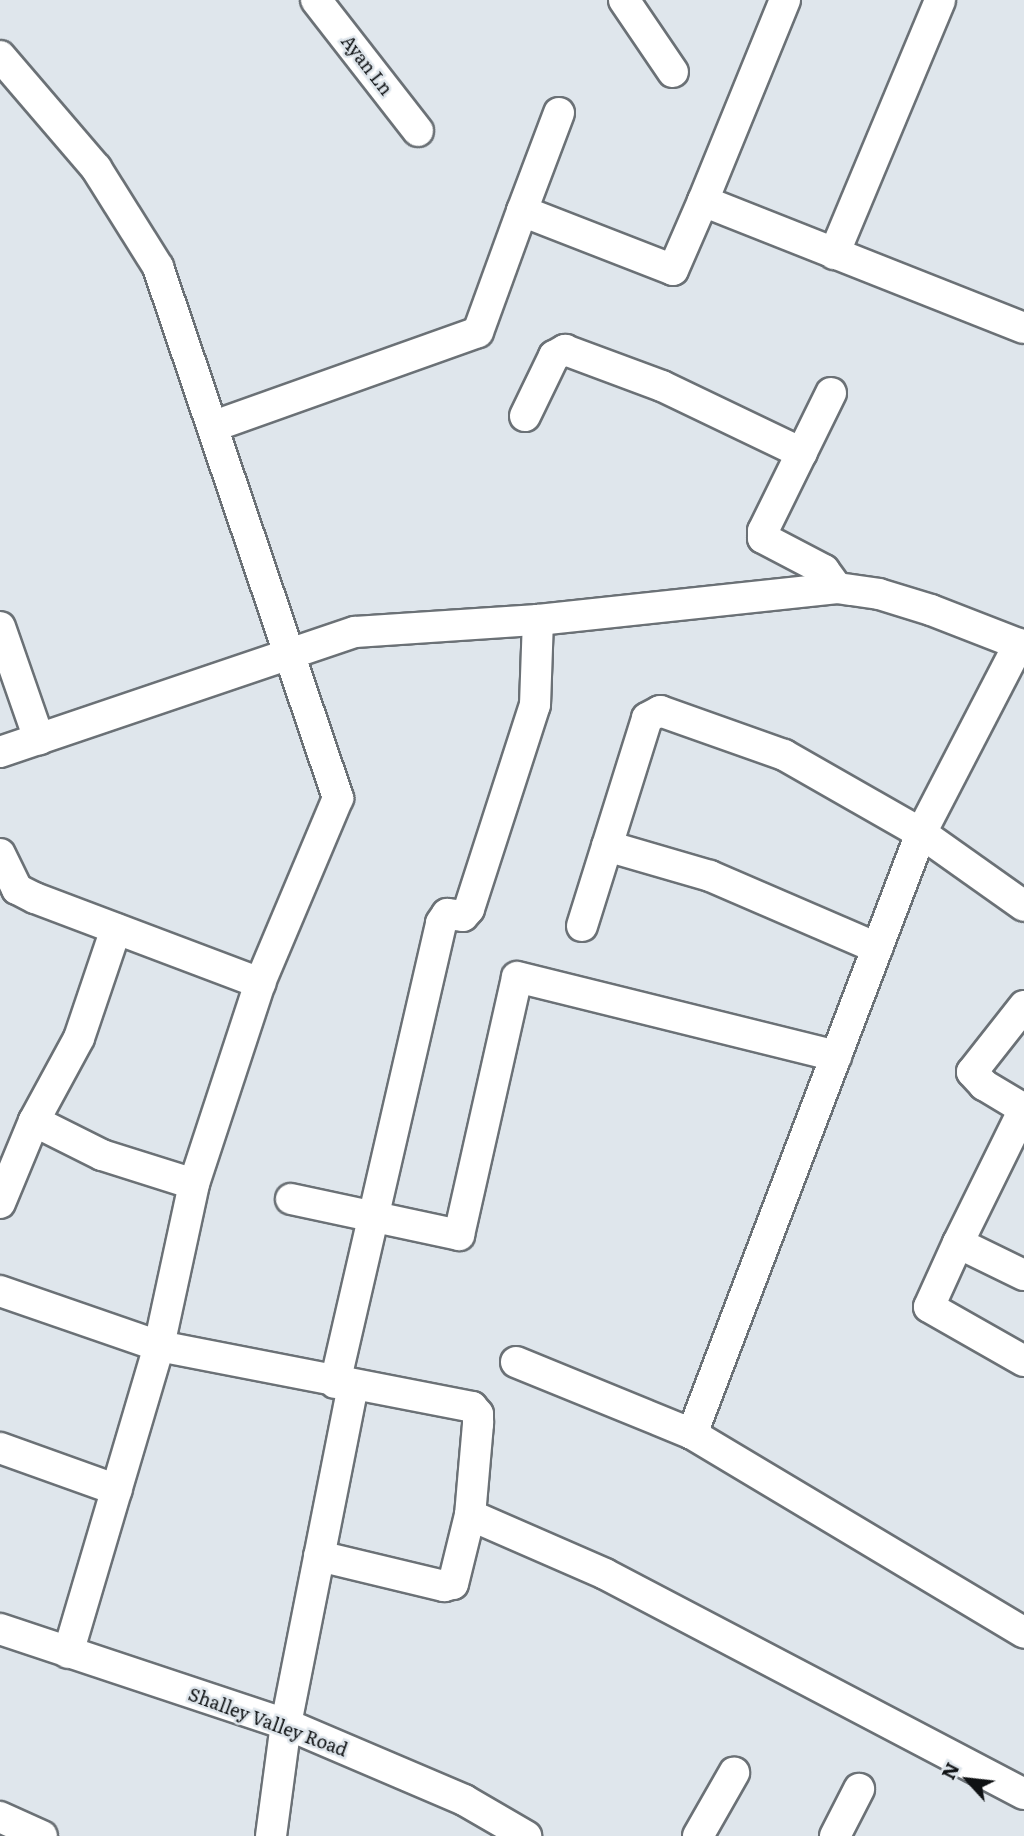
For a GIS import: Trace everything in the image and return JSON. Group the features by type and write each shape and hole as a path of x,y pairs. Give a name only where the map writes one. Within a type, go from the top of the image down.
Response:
{"street":[{"name":"Ayan Ln","path":"316,0 418,131"},
{"path":"624,0 673,72"},
{"path":"522,211 673,270 704,201 785,0"},
{"path":"834,254 940,0"},
{"path":"0,56 96,168 158,267 338,798 260,984 194,1184 159,1346 68,1653"},
{"path":"214,426 478,332 559,113"},
{"path":"704,201 1023,326"},
{"path":"525,416 554,356 565,350 662,386 802,453"},
{"path":"831,393 762,531 763,538 814,562 836,588"},
{"path":"0,752 355,632 538,620 836,588 879,594 1021,645 921,833 692,1434"},
{"path":"271,1836 286,1724 319,1556 344,1384 372,1220 441,923 447,914 463,916 469,909 535,705 538,620"},
{"path":"0,627 39,739"},
{"path":"582,926 647,718 660,711 784,755 921,833 1024,906"},
{"path":"607,846 710,876 877,948"},
{"path":"0,854 16,889 260,984"},
{"path":"3,1187 34,1121 79,1038 116,929"},
{"path":"291,1199 372,1220 459,1235 517,977 836,1056"},
{"path":"1024,1006 972,1072 984,1085 1024,1109 929,1307 1024,1361"},
{"path":"34,1121 102,1155 194,1184"},
{"path":"958,1244 1024,1275"},
{"path":"0,1291 159,1346 344,1384 461,1402 478,1413 470,1514 458,1577 444,1586 319,1556"},
{"path":"516,1362 692,1434 1024,1633"},
{"path":"0,1448 117,1490"},
{"path":"470,1514 605,1574 1024,1794"},
{"name":"Shalley Valley Road","path":"0,1629 286,1724 464,1800 526,1836"},
{"path":"698,1836 734,1773"},
{"path":"835,1836 859,1789"},
{"path":"0,1818 42,1836"}]}
